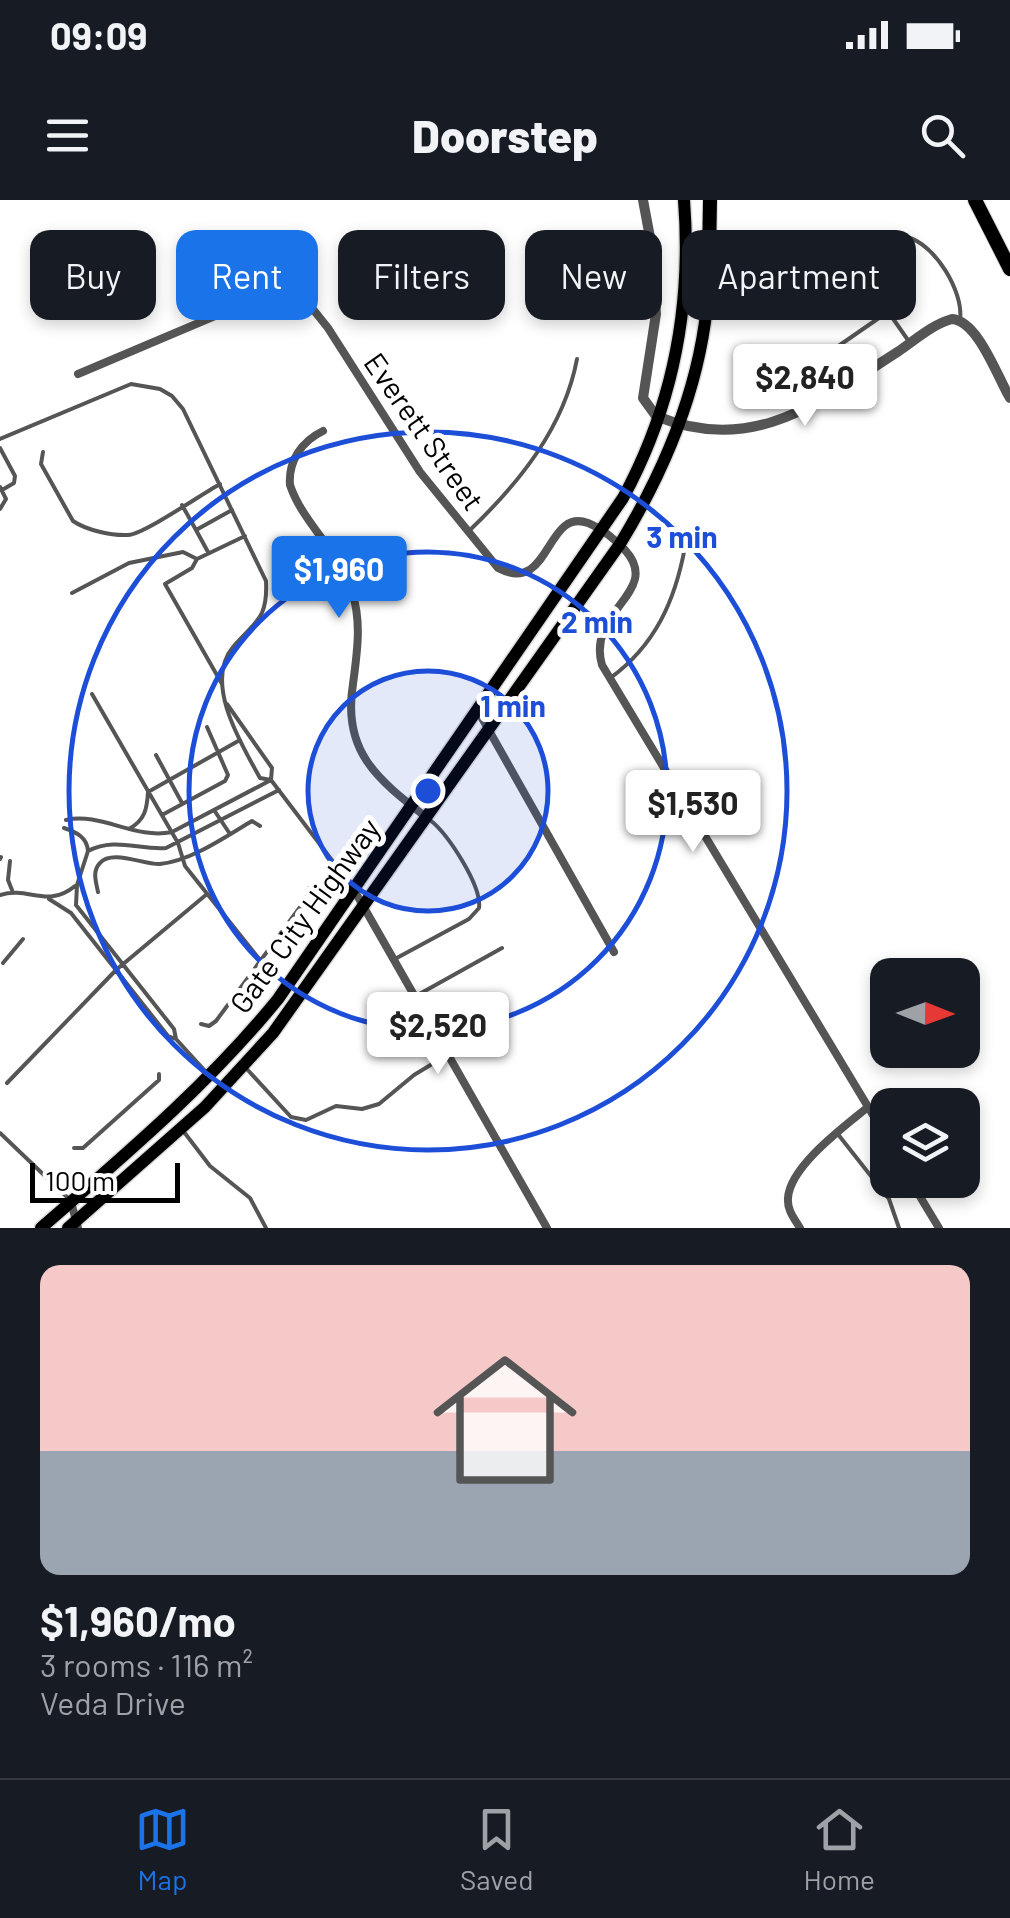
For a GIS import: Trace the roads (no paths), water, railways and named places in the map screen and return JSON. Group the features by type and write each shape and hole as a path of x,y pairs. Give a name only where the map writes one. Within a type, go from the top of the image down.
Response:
{"highway":[{"path":"707,200 708,230"},
{"path":"972,200 1010,268"}],"main road":[{"name":"Gate City Highway","path":"42,1228 210,1077 278,999 602,531 632,481 660,417 681,322 686,255 684,200"},
{"name":"Gate City Highway","path":"74,1226 244,1066 296,1004 620,544 654,484 680,423 700,350 703,320"}],"street":[{"path":"643,200 656,278 656,314 643,398 650,412 722,432 754,428 808,406 851,382 944,321 960,320 972,328 1010,398"},
{"name":"Everett Street","path":"78,374 282,288 296,288 328,328 420,472 495,566 519,574 534,567 566,524 583,522 602,531"},
{"path":"324,430 308,439 294,458 290,485 344,572 355,603 358,648 350,706 355,741 370,768 426,817"},
{"path":"602,531 634,560 638,574 600,634 599,655 870,1110"},
{"path":"478,712 614,952"},
{"path":"354,890 547,1228"},
{"path":"800,1228 789,1208 789,1191 814,1155 868,1107"},
{"path":"921,1198 939,1228"},
{"path":"71,1202 74,1226"}],"lane":[{"path":"916,241 954,286 960,302 960,320"},
{"path":"851,382 837,348 876,320"},
{"path":"894,320 910,344"},
{"path":"468,532 509,490 546,441 566,404 577,360"},
{"path":"0,439 131,384 146,384 172,396 182,409 266,581 266,596 257,625 229,651 223,685"},
{"path":"0,448 16,476 14,483 1,488 6,499 0,509"},
{"path":"43,452 40,464 73,522 82,528 134,534 220,484"},
{"path":"182,506 208,553"},
{"path":"196,530 232,510"},
{"path":"244,536 197,559 192,568 165,584 223,685 227,716 260,778 271,780 354,890"},
{"path":"610,678 638,655 660,624 676,590 685,547"},
{"path":"72,593 129,563 182,552 197,559"},
{"path":"92,694 178,843 185,866 260,960"},
{"path":"227,704 272,768 271,780"},
{"path":"162,815 228,776 206,727"},
{"path":"148,792 240,740"},
{"path":"156,754 183,804"},
{"path":"66,820 84,818 156,835 172,832 271,780"},
{"path":"88,850 111,842 152,849 178,843 279,790"},
{"path":"128,830 139,824 144,815 148,792"},
{"path":"214,810 230,834"},
{"path":"393,960 469,919 479,908 478,893 447,838 426,817"},
{"path":"98,892 94,876 99,863 107,858 165,864 252,822 260,826"},
{"path":"64,828 80,834 88,850 77,885 76,905 210,1077"},
{"path":"10,861 8,880 13,891"},
{"path":"49,899 77,885"},
{"path":"201,1024 209,1026 216,1021 306,899 309,888"},
{"path":"0,895 13,891 49,899 70,913 168,1036 176,1038"},
{"path":"6,1083 122,964 208,894"},
{"path":"2,963 23,940"},
{"path":"414,997 502,948"},
{"path":"244,1066 291,1116 306,1120 336,1106 370,1108 447,1054"},
{"path":"74,1148 83,1148 158,1080 159,1074"},
{"path":"181,1128 210,1166 250,1198 266,1228"},
{"path":"0,1132 71,1202"},
{"path":"836,1132 888,1199 898,1228"}]}
